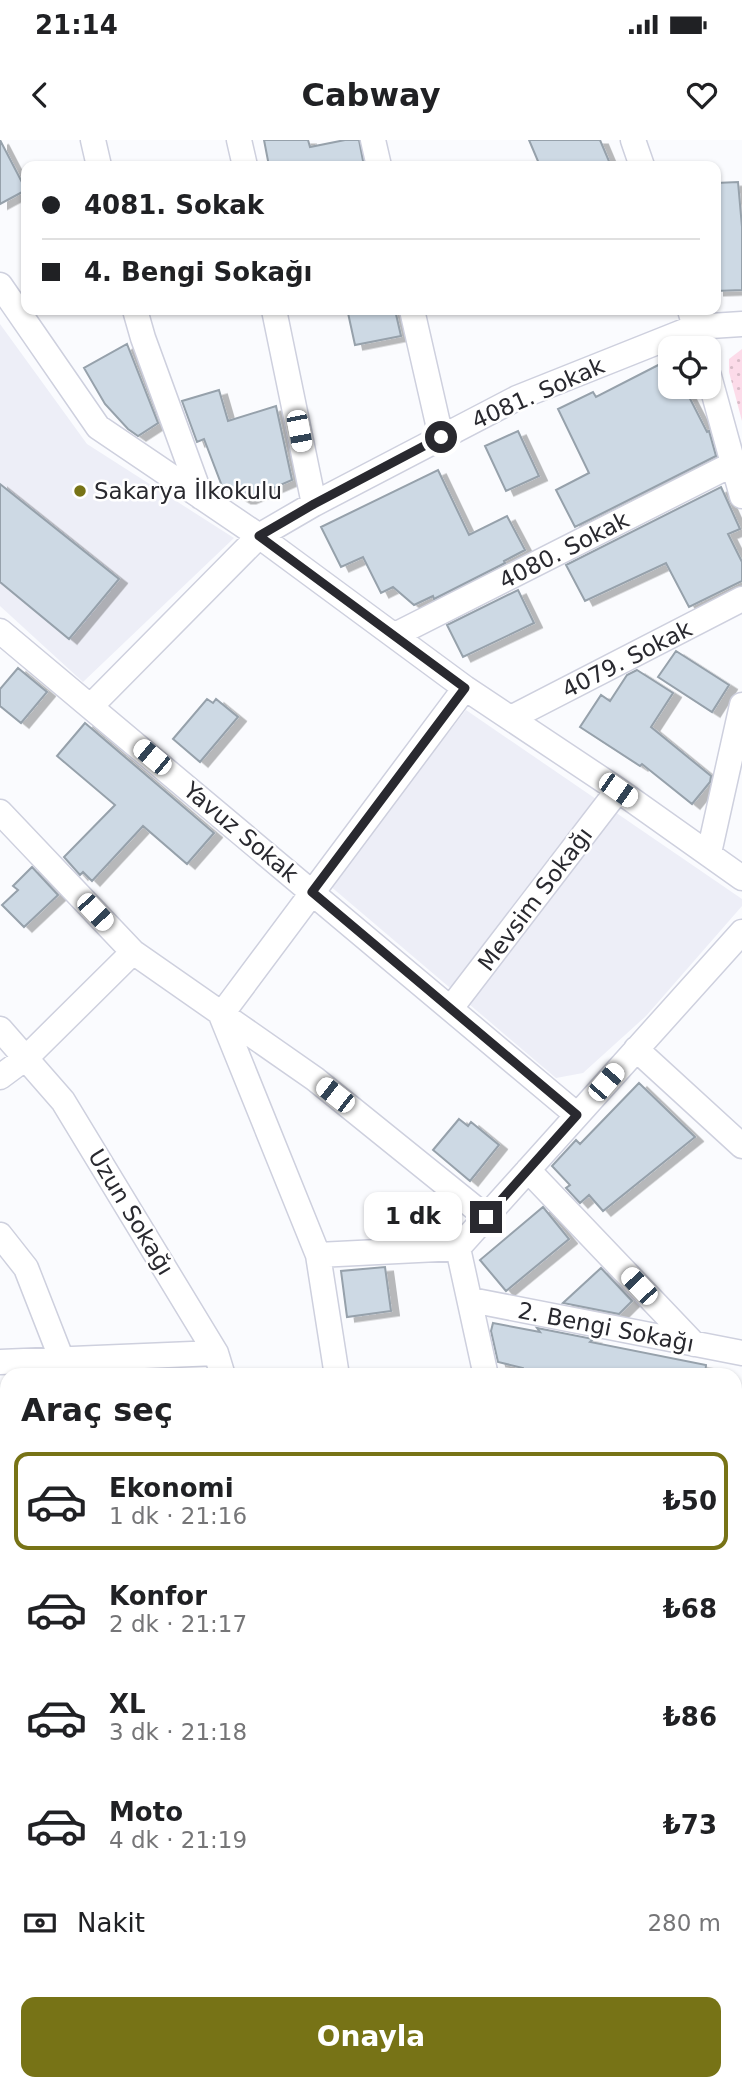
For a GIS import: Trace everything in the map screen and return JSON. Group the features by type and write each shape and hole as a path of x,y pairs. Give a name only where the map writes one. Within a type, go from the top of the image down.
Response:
{"street":[{"path":"93,140 98,161"},
{"path":"239,140 244,161"},
{"path":"373,140 378,161"},
{"path":"633,140 640,161"},
{"path":"0,285 98,427 259,536 465,688 618,790 742,878"},
{"path":"136,315 142,338 201,497"},
{"path":"275,315 314,504"},
{"path":"413,315 441,437"},
{"name":"4081. Sokak","path":"91,706 259,536 314,504 517,398 695,328 742,324"},
{"path":"715,399 742,496"},
{"name":"4080. Sokak","path":"395,635 733,464"},
{"name":"4079. Sokak","path":"511,718 742,599"},
{"name":"Yavuz Sokak","path":"0,631 577,1115"},
{"path":"220,1015 465,688"},
{"path":"709,853 742,705"},
{"name":"Mevsim Sokağı","path":"452,1008 618,790"},
{"path":"0,812 133,952 315,1079 486,1217"},
{"path":"317,1255 458,1248 742,932"},
{"path":"0,1077 27,1057 133,952"},
{"path":"220,1015 317,1255 336,1368"},
{"name":"Uzun Sokağı","path":"0,1029 63,1101 220,1364"},
{"path":"636,1049 742,1146"},
{"path":"528,1170 694,1344"},
{"path":"0,1236 26,1268 62,1360"},
{"path":"458,1248 484,1368"},
{"name":"2. Bengi Sokağı","path":"471,1300 742,1353"},
{"path":"0,1362 62,1360 220,1364"}],"shaded area":[{"name":"Sakarya İlkokulu","path":"0,324 87,444 234,538 83,682 0,606"},
{"path":"742,349 742,421 729,372 729,359"},
{"path":"466,710 742,899 742,906 646,1016 583,1073 556,1078 329,885"}],"building":[{"path":"0,140 21,180 21,193 0,204"},
{"path":"264,140 308,140 310,147 359,140 363,161 268,161"},
{"path":"529,140 600,140 609,161 538,161"},
{"path":"738,182 742,227 742,290 721,291 721,183"},
{"path":"348,315 396,315 401,336 355,345"},
{"path":"127,344 158,423 138,436 105,404 84,368"},
{"path":"658,365 658,399 690,399 707,432 709,431 716,456 575,527 556,490 589,473 558,409 593,392 596,397"},
{"path":"219,390 228,421 276,406 292,480 248,499 243,499 222,486 204,439 197,442 182,401"},
{"path":"518,431 539,476 506,491 485,446"},
{"path":"438,470 469,535 507,516 525,550 434,599 433,596 414,605 393,587 381,593 363,557 341,567 321,527"},
{"path":"0,484 119,579 69,639 0,582"},
{"path":"721,487 740,529 728,534 742,562 742,581 689,607 666,563 585,601 566,565"},
{"path":"518,590 534,623 463,657 447,625"},
{"path":"676,651 729,685 712,712 658,677"},
{"path":"18,668 47,692 21,723 0,706 0,689"},
{"path":"637,670 673,693 651,727 711,776 710,782 692,804 642,764 640,766 580,727 601,695 610,701 627,675"},
{"path":"207,699 213,703 216,699 238,717 200,762 173,739"},
{"path":"85,723 214,833 187,864 143,826 92,881 83,872 80,875 64,857 115,805 57,756"},
{"path":"32,867 58,895 24,927 2,905 18,890 13,886"},
{"path":"639,1083 695,1137 603,1211 589,1195 580,1203 566,1188 570,1185 552,1166 576,1140 580,1144"},
{"path":"459,1119 468,1126 471,1122 499,1145 470,1181 433,1150"},
{"path":"543,1207 569,1239 506,1291 480,1260"},
{"path":"385,1267 391,1311 347,1317 341,1271"},
{"path":"601,1268 632,1301 619,1314 563,1303"},
{"path":"493,1323 540,1332 537,1328 593,1339 590,1342 706,1365 706,1368 523,1368 498,1362 491,1331"}],"place":[{"name":"Sakarya İlkokulu","path":"80,491"}],"route":[{"path":"441,437 259,536 465,688 312,892 577,1115 486,1217"}]}
